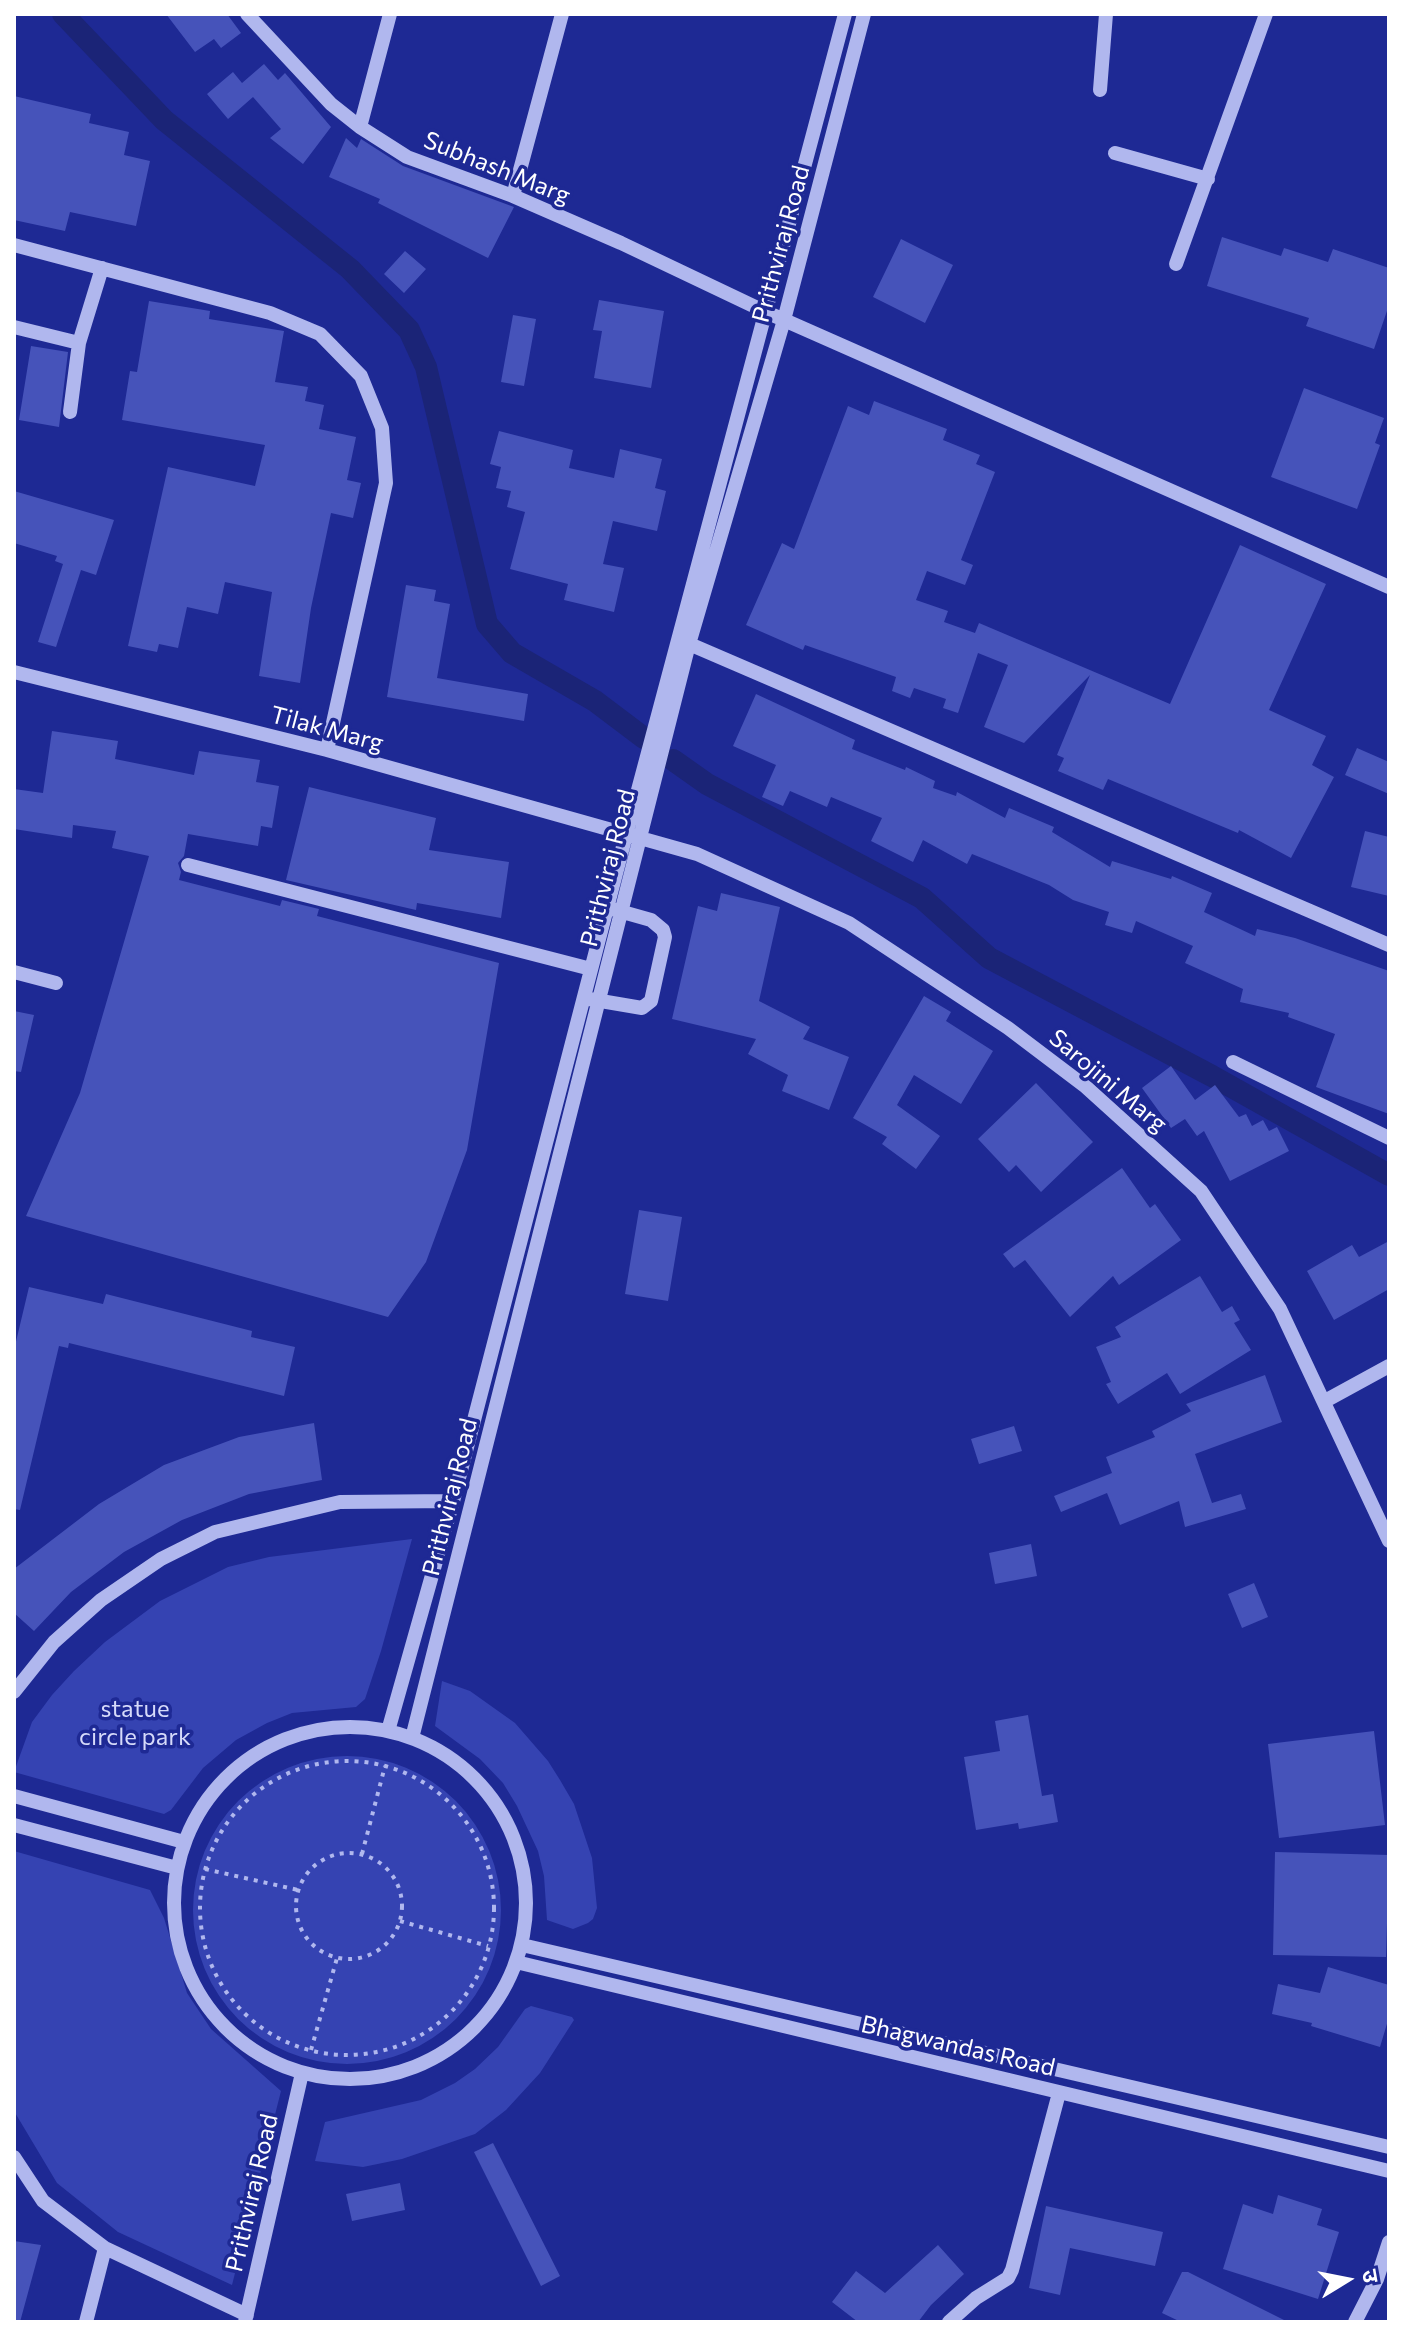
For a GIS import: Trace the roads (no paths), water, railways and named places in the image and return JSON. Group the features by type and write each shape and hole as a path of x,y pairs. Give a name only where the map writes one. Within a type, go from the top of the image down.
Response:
{"street":[{"name":"Subhash Marg","path":"247,14 331,104 407,157 513,196 766,312 1389,587"},
{"path":"360,127 390,14"},
{"path":"513,196 562,14"},
{"name":"Prithviraj Road","path":"412,1738 632,836 845,14"},
{"name":"Prithviraj Road","path":"684,641 784,320 864,14"},
{"path":"1100,90 1106,14"},
{"path":"1176,264 1266,14"},
{"path":"1115,153 1208,179"},
{"path":"14,245 270,313 320,334 361,376 382,428 386,483 327,750"},
{"path":"70,412 79,343 102,268"},
{"path":"14,327 79,343"},
{"path":"684,641 1389,945"},
{"name":"Tilak Marg","path":"14,672 327,750 632,836"},
{"name":"Sarojini Marg","path":"632,836 697,854 849,923 1008,1028 1086,1087 1201,1191 1280,1309 1389,1541"},
{"path":"188,865 591,969"},
{"path":"591,1000 642,1008 651,1001 665,937 663,930 651,920 614,910"},
{"name":"Prithviraj Road","path":"388,1731 591,1000 591,969 614,910"},
{"path":"14,972 56,983"},
{"path":"1233,1062 1389,1138"},
{"path":"1325,1401 1389,1366"},
{"path":"14,1692 54,1642 101,1600 161,1559 215,1532 340,1502 453,1501"},
{"path":"340,1727 388,1731 412,1738 444,1754 473,1777 496,1805 523,1872 526,1908 522,1945 499,1996 476,2027 447,2051 377,2078 339,2080 302,2073 274,2063 249,2048 227,2030 208,2008 182,1955 174,1898 177,1868 184,1842 200,1810 222,1781 250,1757 281,1740 316,1730 340,1727"},
{"path":"14,1796 184,1842"},
{"path":"14,1825 177,1868"},
{"name":"Bhagwandas Road","path":"522,1945 1389,2147"},
{"name":"Bhagwandas Road","path":"516,1962 1389,2171"},
{"name":"Prithviraj Road","path":"246,2318 302,2073"},
{"path":"949,2322 976,2298 1008,2278 1012,2270 1059,2093"},
{"path":"14,2157 43,2201 105,2248 246,2318"},
{"path":"1355,2322 1377,2279 1389,2242"},
{"path":"86,2322 105,2248"}],"waterway":[{"path":"63,14 164,120 350,269 409,330 426,367 487,624 512,653 595,701 644,738"},
{"path":"673,760 707,784 922,898 989,958 1212,1076 1389,1175"}],"park label":[{"name":"statue circle park","path":"135,1723"}]}
